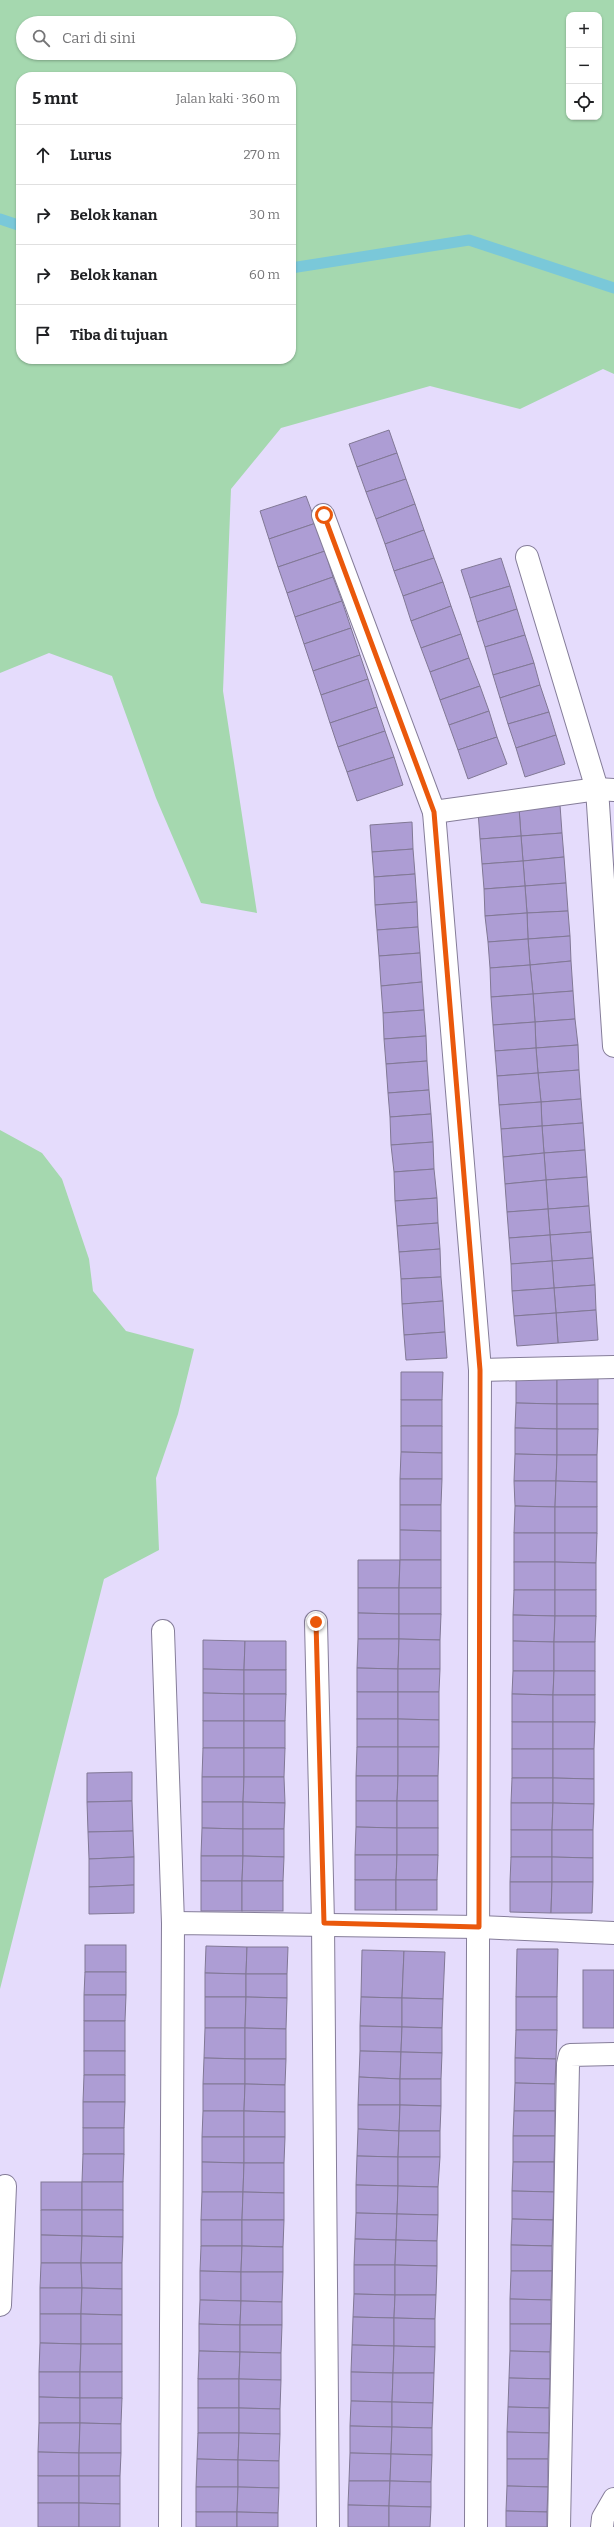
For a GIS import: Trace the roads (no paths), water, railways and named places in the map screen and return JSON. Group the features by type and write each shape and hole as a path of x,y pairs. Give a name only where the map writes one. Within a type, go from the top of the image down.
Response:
{"street":[{"path":"324,515 434,812 480,1370 476,2527"},
{"path":"528,557 605,789 614,1046"},
{"path":"434,812 605,789"},
{"path":"480,1370 614,1367"},
{"path":"316,1622 324,1923 328,2527"},
{"path":"163,1631 172,1922 170,2527"},
{"path":"172,1922 324,1923 479,1927 614,1933"},
{"path":"559,2527 568,2064 570,2055 614,2054"},
{"path":"0,2305 5,2186"},
{"path":"602,2527 603,2518 614,2500"}],"waterway":[{"path":"0,219 16,224"},
{"path":"296,267 469,240 614,288"}]}
